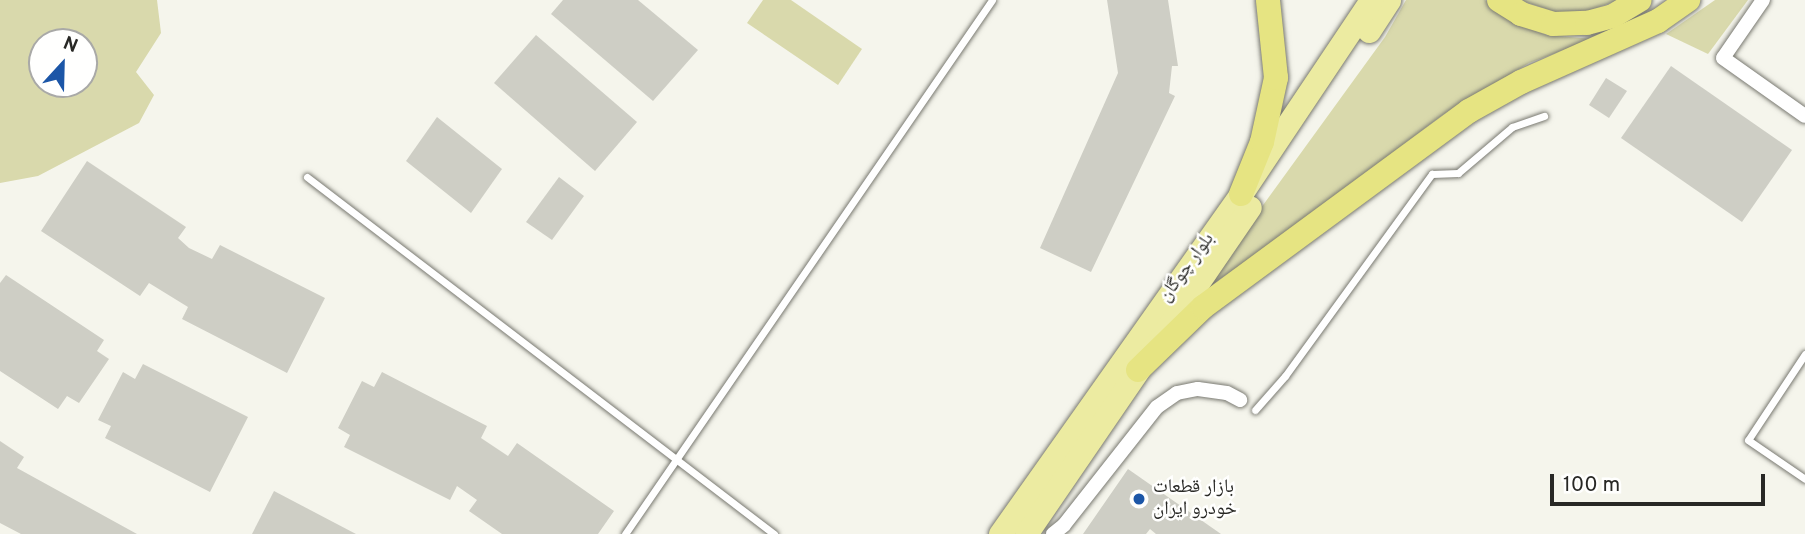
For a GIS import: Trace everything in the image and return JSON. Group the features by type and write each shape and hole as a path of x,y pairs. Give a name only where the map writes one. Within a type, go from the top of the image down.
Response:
{"highway":[{"path":"1241,194 1262,142 1276,78 1268,0"},
{"path":"1499,0 1521,14 1553,24 1587,23 1613,16 1640,0"},
{"path":"1138,370 1203,306 1469,111 1521,82 1658,21 1688,0"}],"main road":[{"name":"بلوار چوگان","path":"1000,534 1241,194 1370,0"},
{"name":"بلوار چوگان","path":"1026,534 1355,55 1389,0"}],"street":[{"path":"1763,0 1723,58 1805,116"},
{"path":"1053,534 1064,525 1157,407 1177,393 1198,389 1227,393 1240,400"}],"lane":[{"path":"625,534 992,0"},
{"path":"1255,410 1285,376 1432,174 1458,173 1512,127 1544,116"},
{"path":"307,177 774,534"},
{"path":"1805,354 1748,440 1805,479"}],"green space":[{"path":"0,0 157,0 161,33 136,72 154,95 139,123 38,176 0,183"},
{"path":"763,0 791,0 862,49 838,85 747,23"},
{"path":"1406,0 1485,0 1511,21 1546,35 1593,39 1529,63 1441,116 1270,246 1200,292 1385,37"},
{"path":"1520,0 1618,0 1583,13 1558,13"},
{"path":"1715,0 1748,0 1708,54 1666,34"}],"building":[{"path":"563,0 638,0 698,50 653,101 551,14"},
{"path":"1107,0 1168,0 1178,66 1172,66 1169,93 1175,96 1091,272 1040,248 1118,73"},
{"path":"536,35 637,122 595,171 494,83"},
{"path":"1671,66 1792,150 1742,222 1621,138"},
{"path":"1606,78 1627,91 1609,118 1589,105"},
{"path":"437,117 502,169 471,213 406,161"},
{"path":"87,161 186,227 178,238 189,248 212,259 220,245 325,298 287,373 182,319 188,307 149,283 140,296 41,231"},
{"path":"559,177 584,196 552,240 526,222"},
{"path":"6,275 104,340 97,351 109,359 79,403 67,396 58,409 0,371 0,283"},
{"path":"143,364 248,417 210,492 105,438 111,426 98,420 123,372 135,379"},
{"path":"382,372 487,426 481,438 508,456 517,443 614,511 598,534 502,534 469,511 477,500 457,486 450,500 344,447 350,435 338,428 362,381 374,387"},
{"path":"0,441 24,457 17,468 137,534 21,534 0,523"},
{"name":"بازار قطعات خودرو ایران","path":"1128,469 1221,534 1156,534 1150,529 1146,534 1083,534"},
{"path":"274,491 356,534 252,534"}],"place":[{"name":"بازار قطعات خودرو ایران","path":"1139,499"}]}
